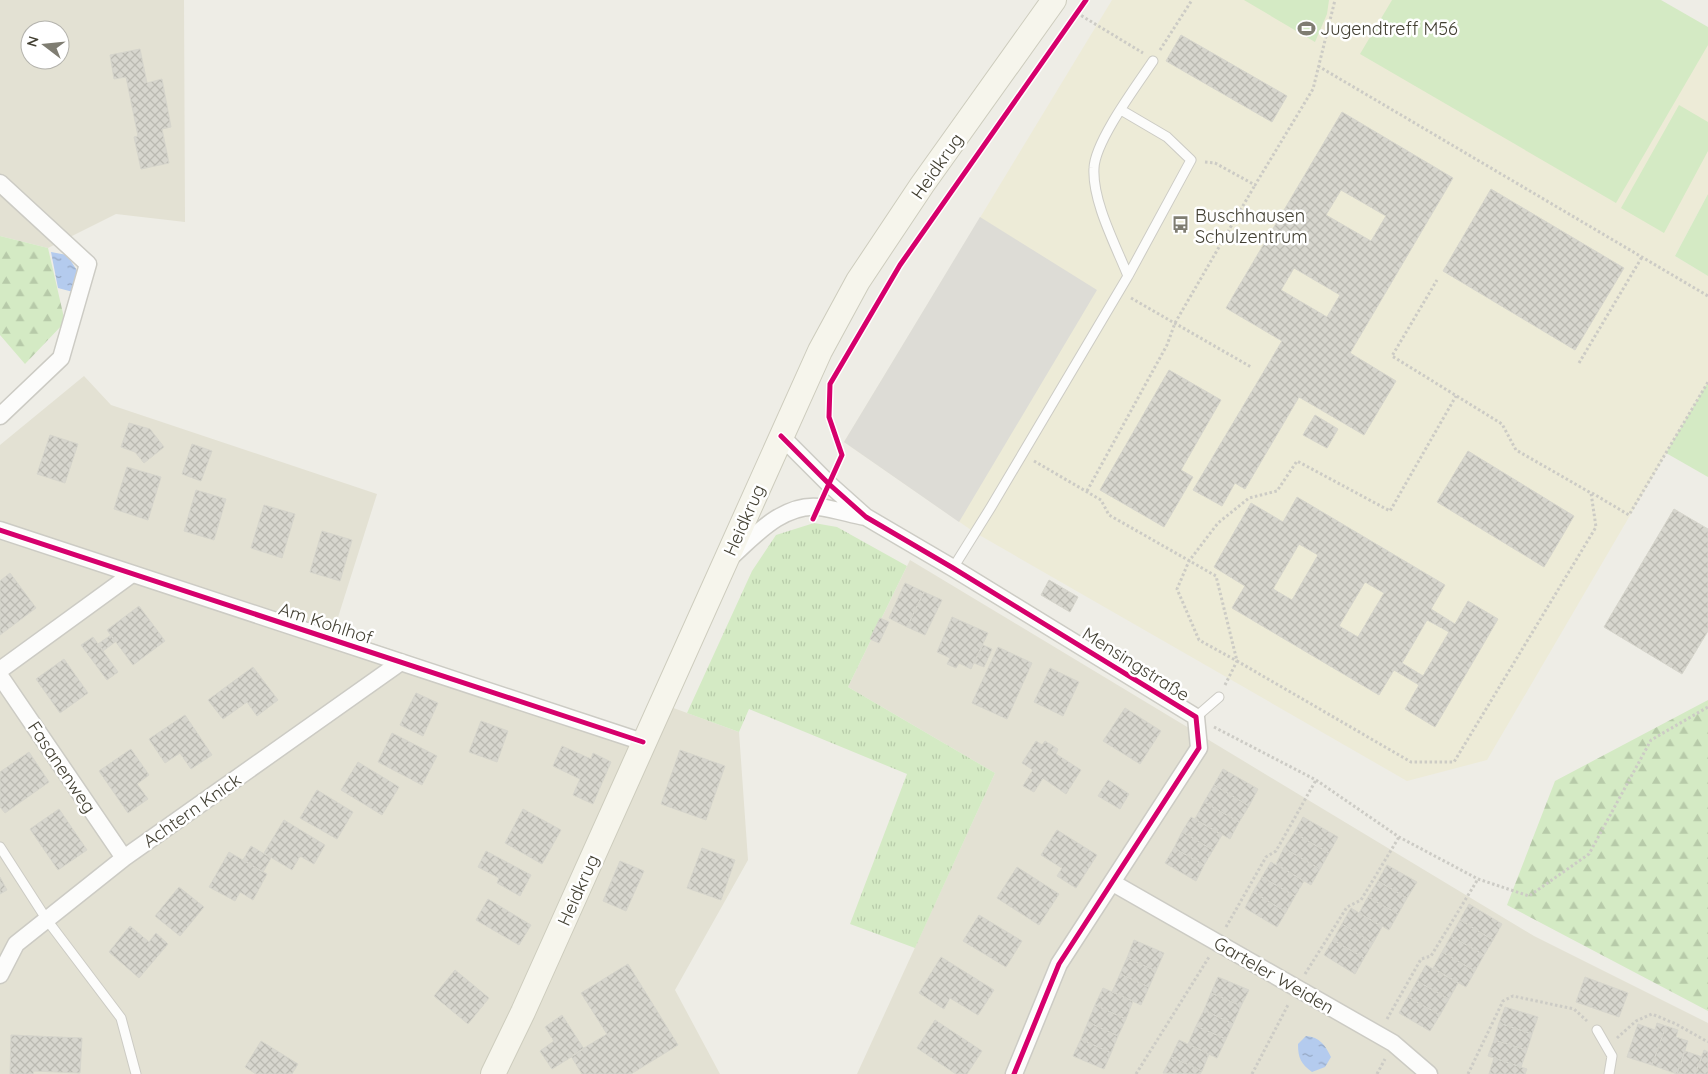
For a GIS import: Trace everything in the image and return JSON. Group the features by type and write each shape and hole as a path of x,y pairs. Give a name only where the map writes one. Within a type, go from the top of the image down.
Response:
{"main road":[{"name":"Heidkrug","path":"492,1074 524,1012 643,742 820,351 858,281 922,185 1054,0"}],"street":[{"path":"0,183 88,264 61,358 0,416"},
{"name":"Mensingstraße","path":"781,436 828,484 866,518 953,568 1196,717 1199,748 1059,964 1014,1074"},
{"name":"Mensingstraße","path":"725,563 769,521 804,508 818,507 866,518"},
{"name":"Am Kohlhof","path":"0,530 643,742"},
{"path":"0,670 132,574"},
{"name":"Achtern Knick","path":"0,975 16,944 124,858 401,662"},
{"name":"Fasanenweg","path":"0,676 124,858"},
{"name":"Garteler Weiden","path":"1113,883 1393,1043 1429,1074"}],"lane":[{"path":"1128,276 1098,199 1094,167 1101,145 1152,61"},
{"path":"953,568 1120,292 1191,160 1167,137 1121,110"},
{"path":"1196,717 1219,698"},
{"path":"0,847 47,920 121,1018 136,1074"},
{"path":"1597,1030 1612,1056 1610,1074"}],"path":[{"path":"1077,13 1140,50 1152,61 1192,0"},
{"path":"1087,492 1167,345 1175,323 1313,90 1335,0"},
{"path":"1071,21 1081,6"},
{"path":"1318,66 1708,296"},
{"path":"1191,160 1215,163 1255,185"},
{"path":"1579,363 1642,257"},
{"path":"1437,280 1392,356 1502,424 1516,450 1629,515 1708,382"},
{"path":"1120,292 1251,367"},
{"path":"1456,396 1390,511 1297,461 1277,491 1249,498 1218,523 1189,560 1177,589 1199,640 1411,762 1454,762 1596,527 1591,493"},
{"path":"1022,455 1101,500 1108,516 1216,576 1237,661 1219,698"},
{"path":"1196,717 1316,780 1400,837 1478,879 1529,896 1589,854 1651,740 1708,707"},
{"path":"1222,935 1266,857 1276,852 1316,780"},
{"path":"1252,1074 1297,988 1347,907 1361,900 1400,837"},
{"path":"1378,1035 1421,958 1431,956 1478,879"},
{"path":"1136,1074 1212,952"},
{"path":"1468,1074 1503,1001 1513,996 1574,1009 1597,1030"},
{"path":"1606,1046 1636,1021 1652,1014 1708,1042"}],"shaded area":[{"path":"0,0 184,0 185,222 116,214 48,248 0,236"},
{"path":"1112,0 1643,0 1708,31 1708,194 1675,256 1708,276 1708,382 1487,760 1407,781 974,532 844,442"},
{"path":"980,217 1097,290 959,522 844,442"},
{"path":"84,376 111,405 377,494 334,630 652,737 668,706 739,732 748,860 675,990 720,1074 0,1074 0,445"},
{"path":"910,560 1534,936 1708,1023 1708,1074 857,1074 995,773 848,687"}],"green space":[{"name":"Jugendtreff M56","path":"1244,0 1329,0 1327,14 1315,42"},
{"path":"1392,0 1661,0 1708,27 1708,45 1616,203 1360,54"},
{"path":"1679,105 1708,122 1708,151 1664,233 1621,208"},
{"path":"1708,194 1708,276 1675,256"},
{"path":"0,236 48,248 65,322 25,364 0,335"},
{"path":"1708,382 1708,477 1666,453"},
{"path":"814,523 837,527 907,566 848,687 995,773 915,948 850,924 907,774 749,709 739,732 687,713 752,571 776,535"},
{"path":"1708,700 1708,1011 1507,905 1555,781"}],"water":[{"path":"51,252 67,255 78,272 73,292 58,288"},
{"path":"1306,1036 1322,1042 1331,1057 1325,1067 1312,1072 1305,1066 1299,1053 1298,1044"}],"building":[{"path":"1181,35 1287,96 1272,122 1166,61"},
{"path":"140,49 147,83 162,79 171,127 162,129 169,163 141,169 134,137 138,136 126,77 114,79 110,55"},
{"path":"1342,112 1453,178 1350,353 1396,381 1364,435 1299,397 1245,489 1235,483 1222,506 1193,490 1282,341 1226,308","holes":["1341,190 1386,216 1371,241 1326,215","1294,268 1340,295 1327,317 1281,290"]},
{"path":"1491,189 1624,268 1575,350 1443,271"},
{"path":"1169,370 1221,400 1181,470 1193,477 1164,527 1100,490"},
{"path":"1315,415 1338,429 1327,448 1303,435"},
{"path":"129,423 150,429 164,447 144,463 135,452 121,447"},
{"path":"50,435 78,444 65,483 37,474"},
{"path":"192,444 212,451 201,481 182,474"},
{"path":"1468,451 1574,516 1544,567 1437,502"},
{"path":"127,467 161,477 148,520 114,509"},
{"path":"196,490 226,499 214,540 184,531"},
{"path":"1297,497 1445,585 1431,609 1455,624 1468,601 1498,619 1435,727 1405,709 1419,685 1394,670 1379,695 1232,608 1245,586 1214,567 1251,503 1283,522","holes":["1299,544 1318,555 1292,600 1273,589","1365,582 1384,593 1358,637 1339,626","1427,620 1449,632 1423,676 1402,663"]},
{"path":"264,505 295,514 282,558 251,548"},
{"path":"1674,509 1708,529 1708,631 1682,674 1604,627"},
{"path":"322,531 352,540 340,581 310,572"},
{"path":"10,573 36,608 0,635 0,581"},
{"path":"1049,580 1078,597 1070,612 1041,595"},
{"path":"905,583 924,592 907,627 889,618"},
{"path":"924,592 942,600 925,635 907,627"},
{"path":"139,606 165,641 133,665 107,630"},
{"path":"952,617 988,633 971,669 959,663 956,668 947,664 950,658 937,652"},
{"path":"880,618 889,622 879,643 870,639"},
{"path":"111,635 115,642 103,651 98,644"},
{"path":"93,637 118,672 107,680 81,645"},
{"path":"983,645 992,649 984,667 974,663"},
{"path":"998,647 1032,663 1007,719 972,703"},
{"path":"64,659 88,693 60,713 36,679"},
{"path":"253,667 278,700 257,716 247,702 223,719 208,700"},
{"path":"1050,668 1079,682 1063,716 1034,702"},
{"path":"416,693 438,703 423,736 400,725"},
{"path":"1125,708 1161,731 1140,764 1103,741"},
{"path":"185,715 212,755 191,769 180,753 165,763 149,739"},
{"path":"481,721 508,731 497,762 469,752"},
{"path":"392,733 437,756 422,785 378,762"},
{"path":"1036,741 1042,745 1045,741 1058,749 1056,754 1081,770 1066,794 1043,778 1034,792 1023,786 1033,770 1022,763"},
{"path":"562,746 591,759 593,753 611,762 593,804 573,795 580,779 553,766"},
{"path":"131,749 149,775 137,784 148,799 128,813 99,771"},
{"path":"680,750 725,766 706,820 661,804"},
{"path":"29,752 49,782 5,813 0,807 0,772"},
{"path":"358,762 399,787 382,815 341,790"},
{"path":"1223,769 1258,789 1249,806 1214,785"},
{"path":"1108,780 1129,794 1120,809 1098,796"},
{"path":"1214,785 1249,806 1239,822 1204,802"},
{"path":"317,790 353,812 337,839 300,818"},
{"path":"1204,802 1239,822 1230,839 1195,819"},
{"path":"59,809 87,850 58,870 30,829"},
{"path":"523,809 561,830 542,864 505,843"},
{"path":"1191,817 1222,835 1213,850 1182,832"},
{"path":"1303,817 1338,837 1329,853 1294,833"},
{"path":"284,820 325,845 314,864 300,856 292,870 264,853"},
{"path":"1057,830 1097,855 1076,888 1057,876 1062,868 1041,855"},
{"path":"1182,832 1213,850 1204,865 1174,848"},
{"path":"1294,833 1329,853 1320,869 1284,848"},
{"path":"251,846 271,858 263,872 243,860"},
{"path":"702,848 735,860 721,900 687,888"},
{"path":"1174,848 1204,865 1196,881 1165,863"},
{"path":"1284,848 1320,869 1311,885 1276,864"},
{"path":"486,851 531,875 520,896 497,883 499,878 478,867"},
{"path":"229,852 267,874 253,900 240,892 235,901 209,887"},
{"path":"620,861 644,871 626,911 603,901"},
{"path":"1271,862 1304,881 1295,896 1262,877"},
{"path":"1387,865 1417,882 1407,898 1378,881"},
{"path":"1017,867 1059,894 1039,925 997,898"},
{"path":"0,877 7,890 0,894"},
{"path":"1262,877 1295,896 1286,912 1253,892"},
{"path":"1378,881 1407,898 1398,914 1368,897"},
{"path":"179,887 204,907 180,936 155,916"},
{"path":"1253,892 1286,912 1277,927 1245,908"},
{"path":"1368,897 1398,914 1389,930 1359,913"},
{"path":"488,899 531,925 519,945 476,920"},
{"path":"1469,904 1502,924 1493,940 1460,920"},
{"path":"1351,908 1382,927 1373,943 1342,924"},
{"path":"979,915 1022,941 1006,967 963,941"},
{"path":"1460,920 1493,940 1484,955 1451,936"},
{"path":"1342,924 1373,943 1364,958 1333,940"},
{"path":"130,926 149,942 156,933 168,944 139,978 109,952"},
{"path":"1451,936 1484,955 1475,971 1442,952"},
{"path":"1134,940 1164,953 1156,971 1127,958"},
{"path":"1333,940 1364,958 1355,974 1324,955"},
{"path":"1442,952 1475,971 1466,987 1433,968"},
{"path":"941,957 994,990 978,1015 950,998 944,1009 919,993"},
{"path":"1127,958 1156,971 1149,987 1120,974"},
{"path":"628,964 678,1045 631,1074 582,1074 571,1056 607,1034 581,993"},
{"path":"1426,965 1458,983 1449,999 1417,981"},
{"path":"455,970 489,998 468,1024 434,996"},
{"path":"1120,974 1149,987 1141,1005 1112,992"},
{"path":"1218,977 1249,990 1241,1006 1211,993"},
{"path":"1585,977 1628,993 1619,1017 1576,1002"},
{"path":"1417,981 1449,999 1440,1015 1408,997"},
{"path":"1103,988 1133,1001 1126,1019 1095,1005"},
{"path":"1211,993 1241,1006 1233,1024 1204,1010"},
{"path":"1408,997 1440,1015 1430,1031 1399,1013"},
{"path":"1095,1005 1126,1019 1118,1036 1088,1022"},
{"path":"1505,1007 1538,1017 1532,1034 1499,1023"},
{"path":"1204,1010 1233,1024 1226,1039 1196,1026"},
{"path":"562,1015 584,1049 552,1069 540,1051 554,1041 545,1027"},
{"path":"935,1020 982,1051 967,1074 956,1074 917,1048"},
{"path":"1088,1022 1118,1036 1111,1053 1081,1039"},
{"path":"1499,1023 1532,1034 1527,1050 1494,1040"},
{"path":"1657,1023 1666,1026 1652,1065 1627,1057 1638,1024 1655,1030"},
{"path":"1196,1026 1226,1039 1217,1058 1188,1044"},
{"path":"1666,1026 1678,1030 1676,1037 1688,1041 1677,1074 1652,1065"},
{"path":"11,1035 82,1038 80,1073 34,1071 33,1074 10,1074"},
{"path":"1081,1039 1111,1053 1104,1069 1073,1056"},
{"path":"1179,1040 1209,1054 1202,1071 1171,1057"},
{"path":"1494,1040 1527,1050 1521,1067 1488,1056"},
{"path":"261,1041 298,1064 292,1074 256,1074 245,1067"},
{"path":"1704,1050 1708,1052 1708,1074 1695,1074"},
{"path":"1685,1051 1702,1057 1695,1074 1677,1074"},
{"path":"1171,1057 1202,1071 1200,1074 1163,1073"},
{"path":"1494,1058 1527,1069 1525,1074 1489,1074"}],"cycle path":[{"path":"813,519 842,455 829,417 830,384 900,265 1086,0"},
{"path":"781,436 829,484 866,517 1196,717 1199,748 1059,964 1014,1074"},
{"path":"0,530 643,742"}],"place":[{"name":"Jugendtreff M56","path":"1306,28"},
{"name":"Buschhausen Schulzentrum","path":"1181,225"}]}
